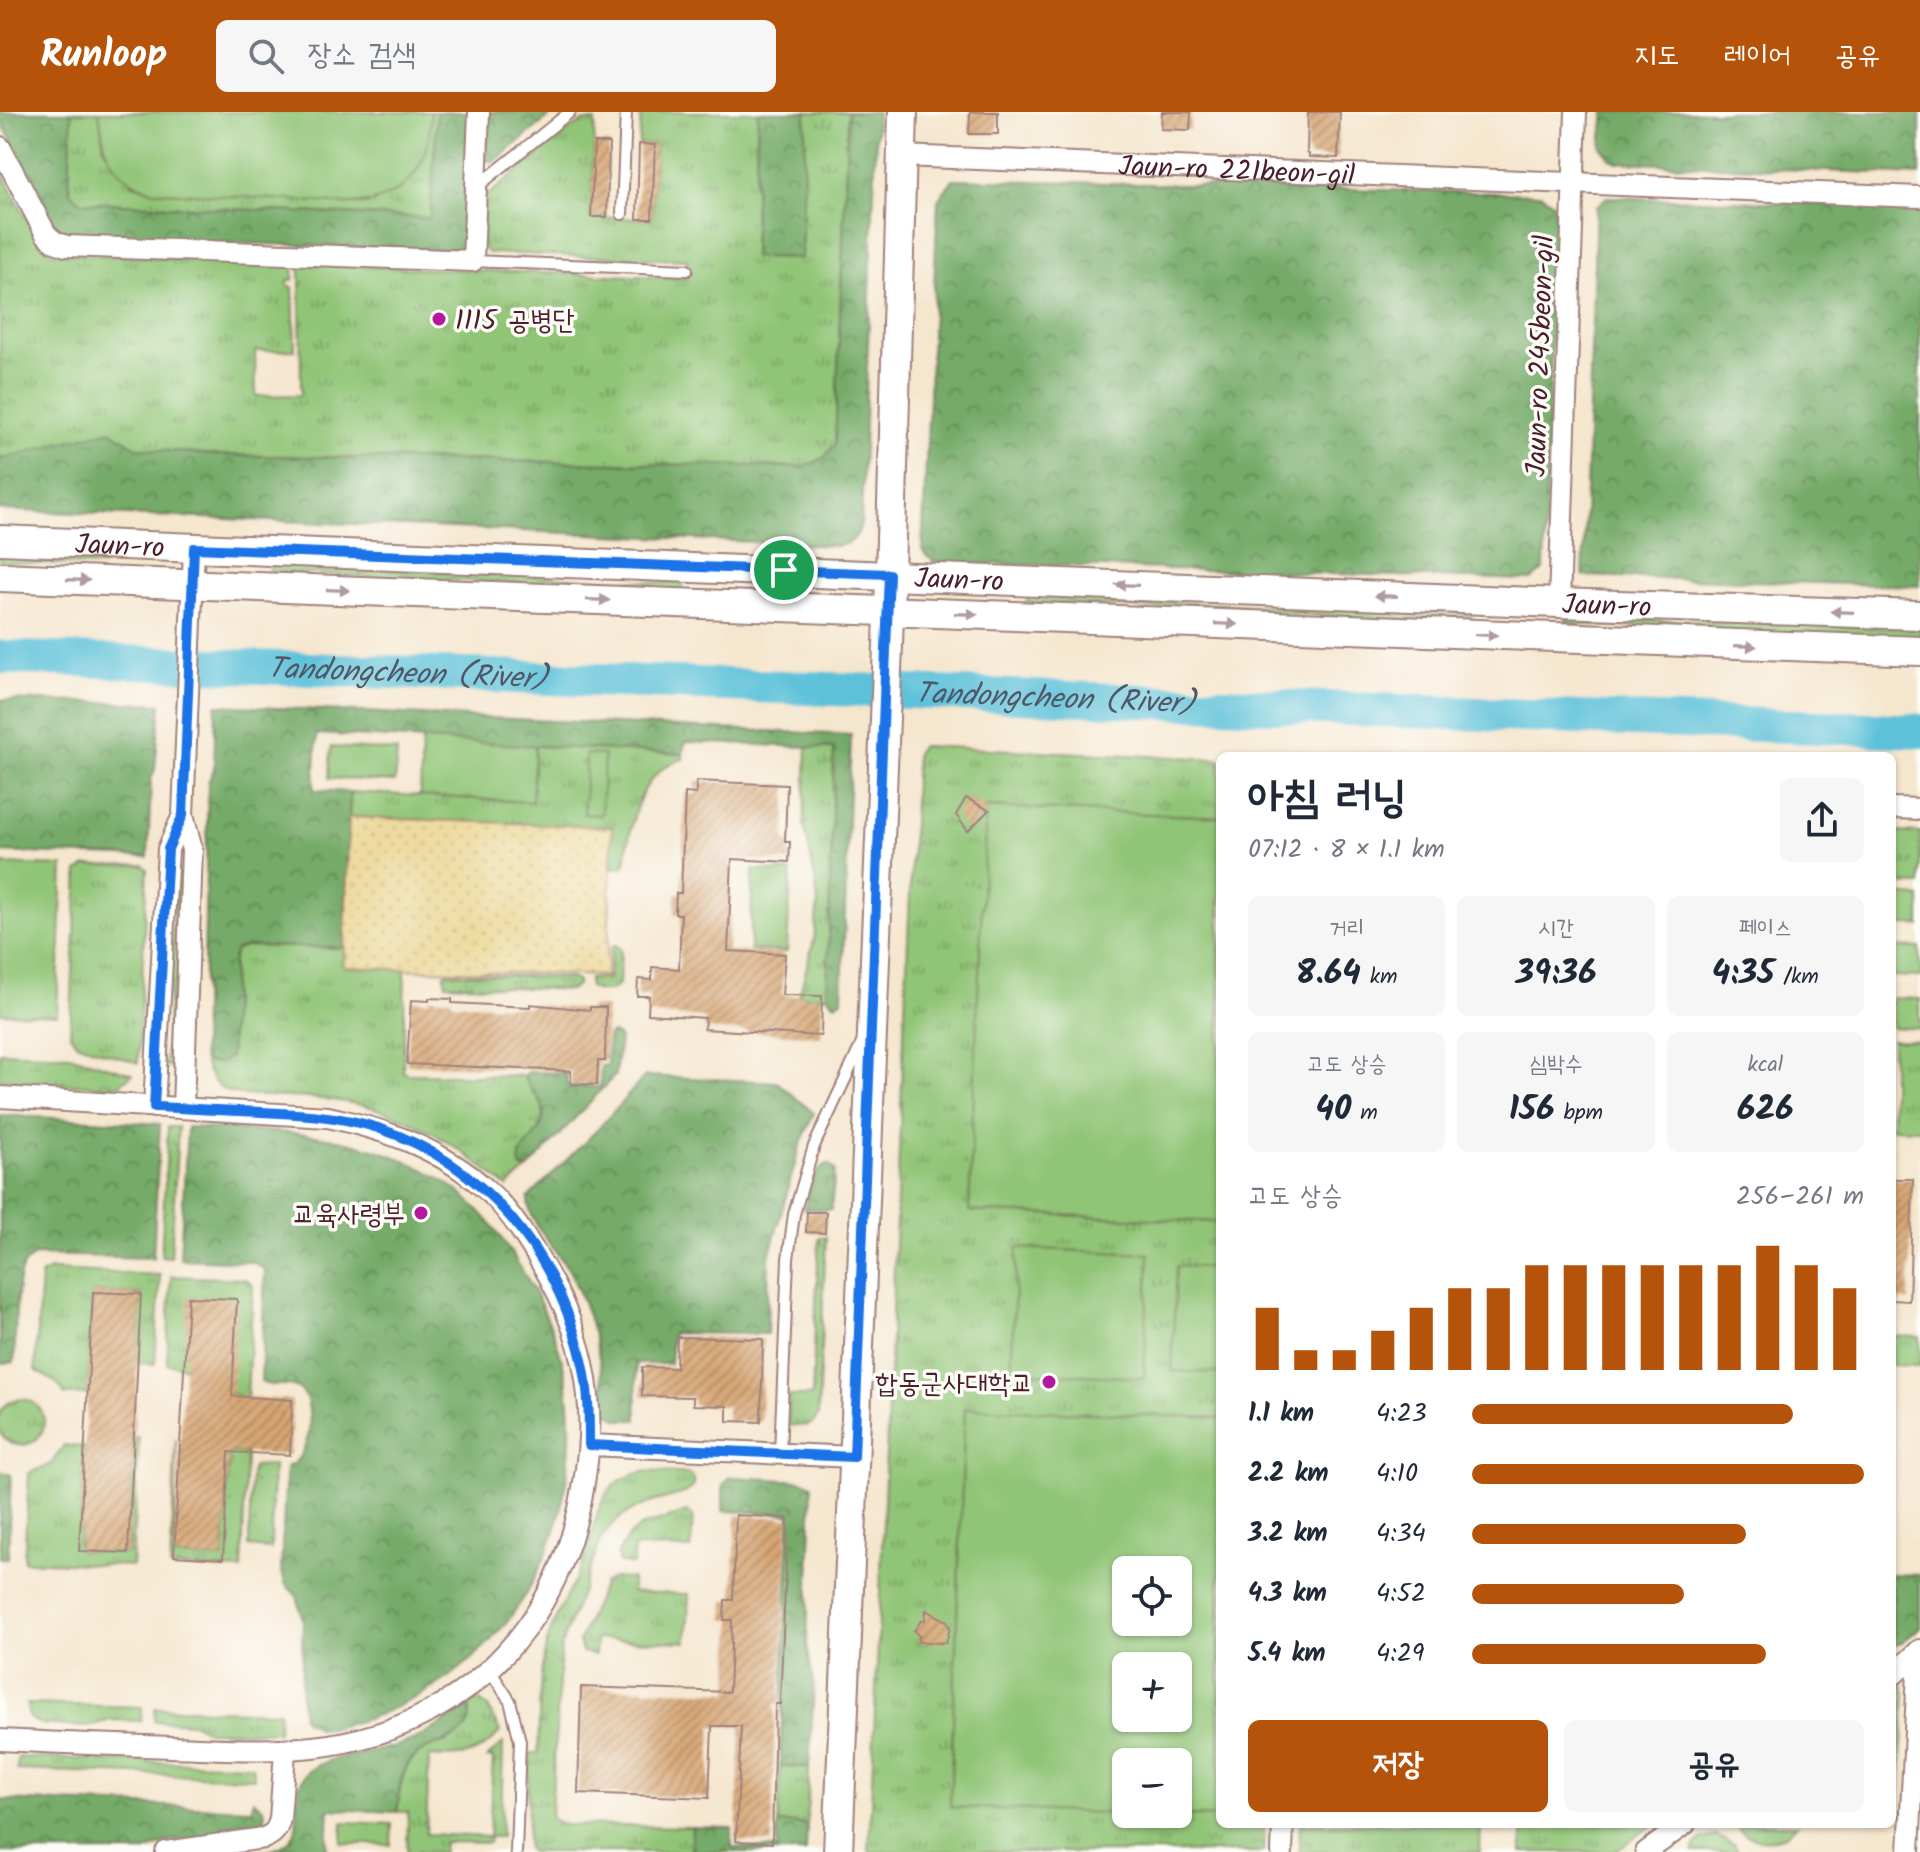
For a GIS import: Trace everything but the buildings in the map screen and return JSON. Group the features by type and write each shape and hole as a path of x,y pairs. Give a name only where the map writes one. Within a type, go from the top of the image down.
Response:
{"street":[{"path":"0,147 46,234 66,246 473,261 479,112"},
{"path":"838,1852 888,646 903,112"},
{"name":"Jaun-ro 245beon-gil","path":"1559,603 1576,112"},
{"name":"Jaun-ro 221beon-gil","path":"901,156 1920,197"},
{"name":"Jaun-ro","path":"0,540 1920,615"},
{"path":"183,1108 192,850 183,815 194,548"},
{"name":"Jaun-ro","path":"0,577 1920,651"},
{"path":"1896,808 1920,809"},
{"path":"154,1107 168,849 183,815"},
{"path":"0,1097 328,1117 377,1128 419,1144 456,1165 505,1209 556,1286 582,1359 589,1397 589,1445 581,1508 568,1553 535,1616 514,1644 489,1669 449,1700 397,1726 358,1740 285,1751 0,1740"},
{"path":"589,1445 854,1457"},
{"path":"1896,1672 1919,1650"},
{"path":"1909,1852 1919,1650"},
{"path":"1896,1674 1909,1672 1914,1676 1916,1686"},
{"path":"166,1852 272,1835 280,1819 285,1751"},
{"path":"1282,1852 1283,1828"},
{"path":"1646,1852 1679,1828"}],"lane":[{"path":"476,188 570,112"},
{"path":"622,214 626,112"},
{"path":"473,261 687,270"},
{"path":"780,1454 788,1259 794,1214 814,1146 873,1021"},
{"path":"489,1669 510,1701 520,1741 516,1852"}],"green space":[{"path":"0,112 72,112 69,184 71,193 82,202 430,218 437,112 469,112 462,245 454,250 74,238 58,234 48,222 52,218 0,119"},
{"path":"72,112 99,112 104,149 131,183 152,191 372,204 426,147 431,112 437,112 431,218 82,202 71,193 69,184"},
{"path":"99,112 431,112 426,149 411,178 386,197 349,204 152,191 117,170 107,151"},
{"path":"486,112 555,112 494,162 486,160"},
{"path":"641,112 758,112 753,256 801,258 806,112 848,112 835,445 824,458 804,467 214,455 138,448 110,431 0,459 0,169 41,245 53,253 294,264 293,280 288,280 288,286 293,287 295,350 255,351 256,396 301,395 300,264 686,278 687,260 488,253 482,246 484,198 584,121 595,121 591,217 652,219 655,145 639,144"},
{"path":"758,112 806,112 801,258 753,257"},
{"path":"848,112 877,112 861,523 856,536 846,544 0,510 0,459 110,430 138,448 214,455 804,467 824,458 835,444"},
{"path":"1605,112 1920,112 1920,175 1617,162 1601,147"},
{"path":"953,179 1541,194 1556,206 1544,569 1531,580 934,562 922,550 938,200"},
{"path":"1607,197 1920,207 1920,586 1583,576 1596,207"},
{"path":"0,554 104,558 104,566 0,562"},
{"path":"270,564 683,583 682,591 270,572"},
{"path":"1027,595 1472,615 1471,622 1027,603"},
{"path":"1566,618 1920,628 1920,637 1565,624"},
{"path":"0,700 161,704 155,769 151,780 148,857 0,852"},
{"path":"216,705 851,735 842,1000 835,1004 827,996 834,748 685,742 683,754 317,734 314,790 350,792 344,948 249,946 236,950 233,959 230,1057 218,1063 204,1061 208,783 214,769"},
{"path":"422,740 535,746 532,802 420,796"},
{"path":"535,746 683,754 683,759 668,765 646,787 634,817 622,868 611,868 612,827 349,817 350,792 532,802"},
{"path":"922,746 1216,759 1216,817 987,807 969,1211 1216,1222 1216,1418 965,1409 950,1806 1112,1813 1112,1828 1192,1828 1192,1816 1216,1817 1216,1828 1264,1828 1263,1852 869,1852 916,753"},
{"path":"331,747 397,751 395,782 329,778"},
{"path":"807,747 834,748 827,996 799,996 814,940 818,902 804,825"},
{"path":"586,754 604,755 601,815 584,814"},
{"path":"986,807 1216,817 1216,1222 969,1211"},
{"path":"1896,832 1920,833 1920,885 1896,884"},
{"path":"0,864 63,866 57,1015 0,1013"},
{"path":"143,865 147,869 138,1063 78,1044 70,1035 78,872 86,866"},
{"path":"753,870 791,872 787,952 750,950"},
{"path":"176,875 182,875 177,1064 169,1067 165,1065"},
{"path":"1896,895 1920,897 1920,926 1896,924"},
{"path":"616,945 621,950 619,985 604,991 589,987 589,979 609,978 612,946"},
{"path":"249,946 344,948 344,967 405,969 403,1071 407,1074 524,1076 543,1108 537,1132 520,1154 521,1168 528,1169 507,1187 454,1146 395,1115 337,1101 240,1095 221,1088 212,1079 204,1061 218,1063 230,1057 233,959 236,950"},
{"path":"1896,947 1920,948 1920,977 1896,976"},
{"path":"444,975 570,978 577,981 577,986 570,990 446,984"},
{"path":"1896,998 1920,999 1920,1029 1896,1027"},
{"path":"612,1033 620,1039 615,1075 528,1169 521,1168 520,1156 539,1129 543,1114 543,1107 524,1076 528,1072 566,1073 568,1086 600,1087 601,1066 607,1065 608,1036"},
{"path":"1896,1040 1920,1041 1920,1129 1896,1128"},
{"path":"0,1052 69,1055 133,1074 119,1085 109,1087 0,1079"},
{"path":"645,1076 777,1082 814,1113 800,1146 769,1257 767,1334 672,1333 670,1364 636,1364 637,1420 620,1420 607,1412 604,1403 598,1353 577,1287 532,1217 528,1198 598,1129"},
{"path":"0,1115 160,1124 153,1258 38,1255 30,1259 23,1266 18,1286 14,1362 0,1364"},
{"path":"168,1127 178,1127 171,1257 161,1256"},
{"path":"187,1127 283,1133 344,1141 404,1160 434,1175 473,1204 503,1240 535,1293 559,1349 566,1379 570,1426 568,1472 559,1517 544,1560 522,1600 495,1636 461,1668 422,1694 359,1722 319,1729 303,1719 303,1620 297,1596 286,1585 281,1569 286,1467 295,1463 306,1443 310,1417 308,1405 298,1388 261,1382 265,1270 253,1262 180,1259"},
{"path":"828,1164 835,1170 831,1210 804,1209 814,1176"},
{"path":"819,1237 826,1237 818,1415 810,1425 788,1425 789,1396 812,1396"},
{"path":"1017,1248 1149,1254 1144,1378 1011,1372"},
{"path":"1176,1266 1216,1268 1216,1373 1172,1371"},
{"path":"50,1270 160,1275 155,1364 137,1363 141,1294 93,1292 87,1394 65,1395 58,1384 35,1370 41,1275"},
{"path":"171,1276 245,1279 253,1286 247,1397 226,1391 190,1370 167,1364"},
{"path":"1896,1336 1920,1337 1920,1366 1896,1365"},
{"path":"12,1401 30,1401 42,1413 42,1431 30,1443 12,1443 0,1431 0,1413"},
{"path":"965,1408 1216,1418 1216,1817 1192,1816 1192,1748 1112,1748 1112,1813 950,1807"},
{"path":"134,1437 139,1437 132,1566 24,1561 29,1473 51,1464 64,1445 84,1447 79,1551 128,1553"},
{"path":"176,1439 174,1556 223,1559 229,1452 246,1453 242,1570 170,1567"},
{"path":"273,1465 271,1549 249,1547 251,1473 254,1466"},
{"path":"0,1471 11,1475 8,1558 0,1558"},
{"path":"649,1471 689,1474 694,1479 694,1486 683,1493 630,1511 607,1530 601,1540 561,1646 551,1812 553,1820 564,1825 692,1827 691,1852 530,1852 527,1848 529,1753 538,1753 541,1679 549,1636 581,1567 602,1501 618,1482"},
{"path":"728,1478 804,1481 812,1485 807,1644 814,1688 809,1767 780,1766 790,1514 723,1511 723,1486"},
{"path":"687,1512 693,1516 691,1549 634,1547 633,1565 618,1562 618,1552 640,1527"},
{"path":"1896,1574 1920,1575 1920,1627 1896,1645"},
{"path":"613,1578 632,1579 632,1592 689,1594 687,1642 596,1639 595,1655 582,1652 579,1642 604,1583"},
{"path":"1896,1685 1903,1686 1905,1694 1899,1791 1896,1794"},
{"path":"477,1699 488,1707 500,1732 476,1752 429,1756 426,1834 489,1837 493,1758 487,1758 503,1743 501,1837 490,1837 489,1843 444,1842 443,1852 407,1852 408,1812 397,1812 404,1774 413,1758 455,1735 470,1710 469,1705"},
{"path":"27,1704 142,1707 141,1721 112,1720 83,1727 40,1724 29,1718"},
{"path":"469,1705 470,1718 460,1735 420,1752 412,1759 400,1784 397,1812 329,1809 327,1852 262,1852 280,1847 291,1839 296,1830 297,1794 301,1782 317,1765 409,1741 436,1728"},
{"path":"155,1708 279,1712 278,1732 208,1731 194,1723 154,1721"},
{"path":"18,1757 247,1765 252,1766 254,1778 17,1770"},
{"path":"780,1766 809,1767 807,1824 778,1823"},
{"path":"0,1800 252,1809 253,1800 264,1809 265,1819 256,1831 171,1841 143,1852 0,1852"},
{"path":"343,1822 392,1824 391,1845 342,1843"},
{"path":"778,1823 807,1824 806,1852 691,1852 692,1827 732,1828 732,1847 777,1849"},
{"path":"1300,1828 1481,1828 1480,1852 1299,1852"},
{"path":"1522,1828 1648,1828 1615,1852 1522,1852"},
{"path":"1793,1828 1782,1837 1769,1839 1749,1836 1739,1829"},
{"path":"1716,1836 1734,1844 1737,1852 1693,1852 1698,1842"}],"sand":[{"path":"349,817 612,827 607,976 344,967"}],"waterway":[{"name":"Tandongcheon (River)","path":"0,657 1920,731"}],"place":[{"name":"1115 공병단","path":"439,319"},
{"name":"교육사령부","path":"421,1213"},
{"name":"합동군사대학교","path":"1049,1382"}],"route":[{"path":"194,548 784,570 889,574 854,1457 589,1445 589,1397 582,1359 556,1286 505,1209 456,1165 419,1144 377,1128 328,1117 154,1107 168,849 183,815 194,548"}]}
